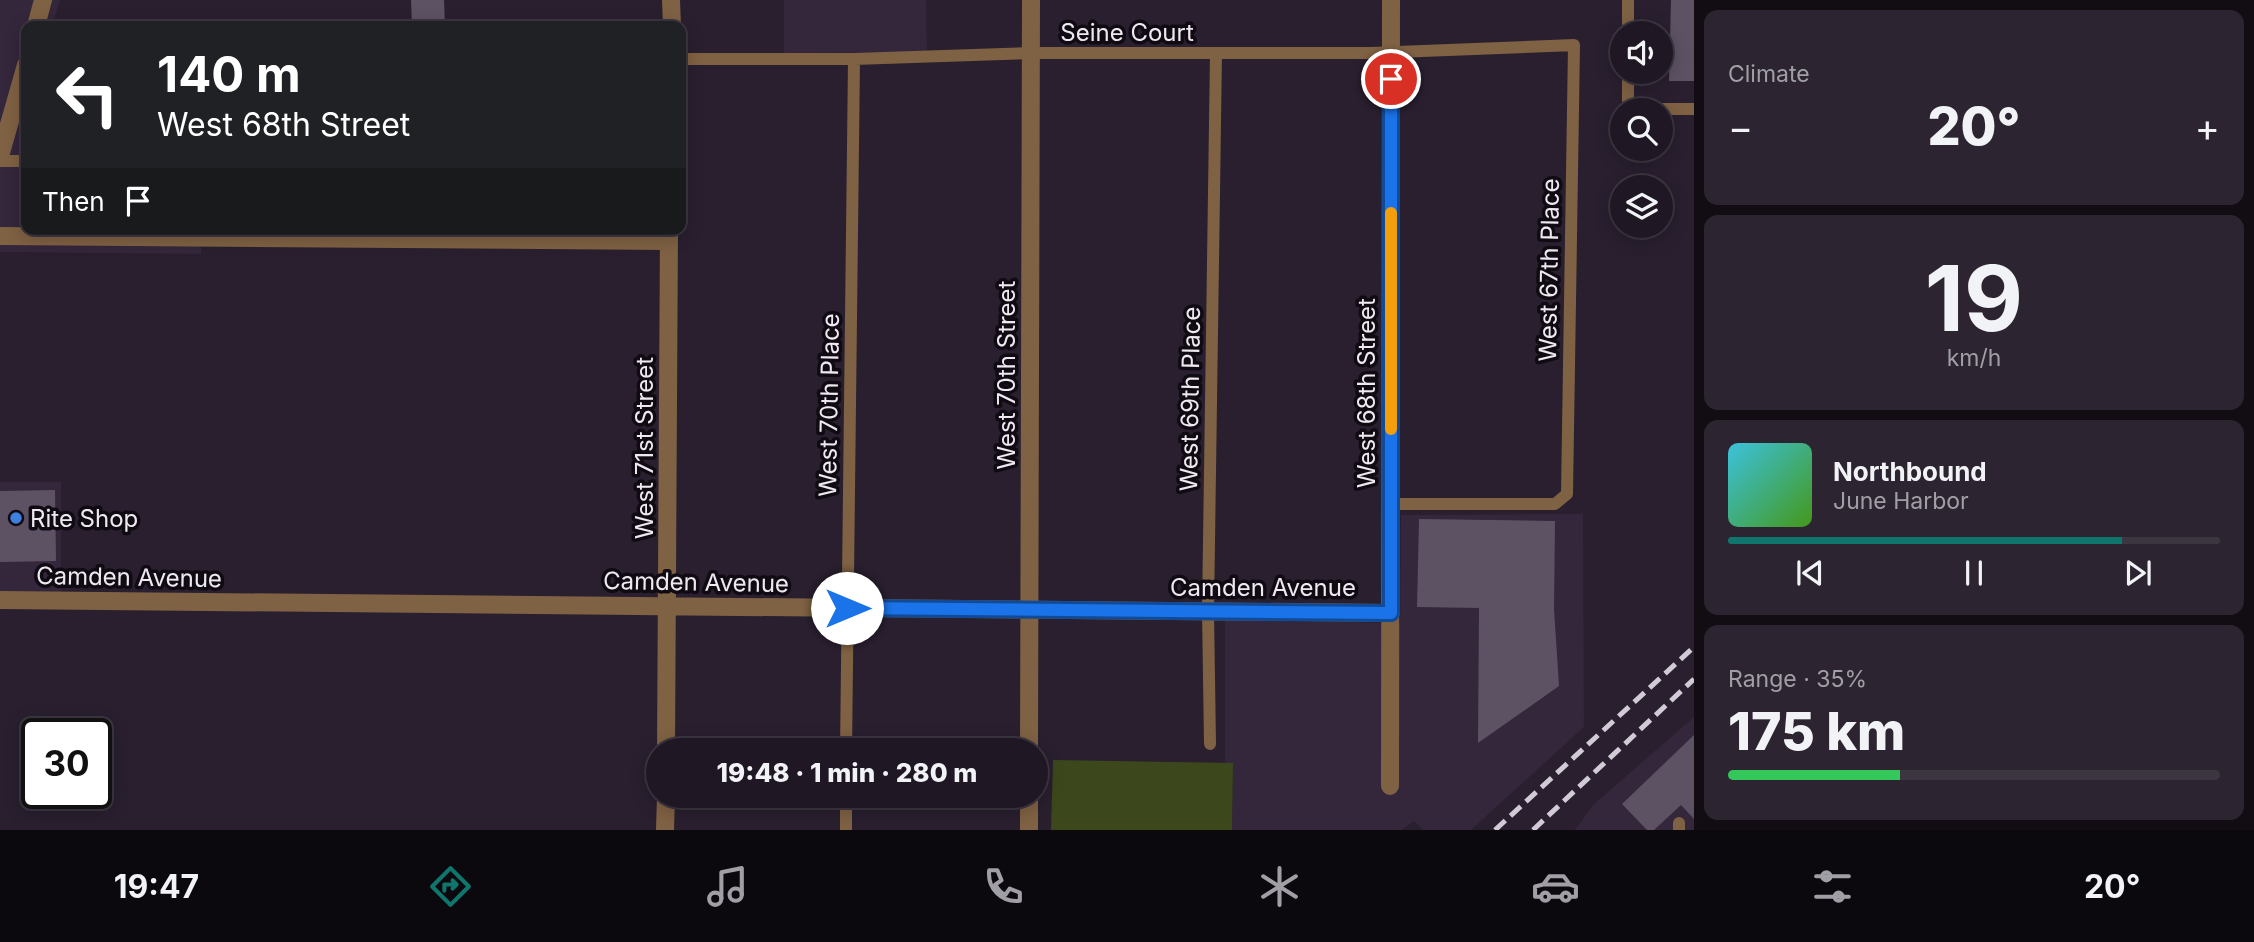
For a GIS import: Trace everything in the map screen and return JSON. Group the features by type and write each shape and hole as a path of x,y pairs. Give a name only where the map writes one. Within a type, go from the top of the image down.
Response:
{"street":[{"path":"37,21 43,0"},
{"path":"671,0 672,21"},
{"name":"West 70th Street","path":"1029,738 1031,0"},
{"name":"West 68th Street","path":"1390,786 1391,0"},
{"path":"0,158 6,122 21,79"},
{"path":"0,236 669,235"},
{"name":"West 71st Street","path":"666,738 669,235"},
{"name":"Camden Avenue","path":"0,600 1391,613"},
{"path":"665,830 666,808"},
{"path":"1029,808 1029,830"}],"lane":[{"path":"1628,0 1628,21"},
{"name":"Seine Court","path":"686,59 854,59 1032,53 1391,52 1574,45"},
{"name":"West 67th Place","path":"1390,504 1555,504 1567,495 1574,45"},
{"name":"West 69th Place","path":"1210,744 1208,611 1216,53"},
{"name":"West 70th Place","path":"846,738 854,59"},
{"path":"1628,84 1628,109 1694,109"},
{"path":"0,158 21,160"},
{"path":"846,808 846,830"}],"shaded area":[{"path":"0,0 60,0 54,21 21,21 21,235 201,235 201,254 0,252"},
{"path":"784,0 926,0 927,52 784,53"},
{"path":"0,482 61,482 61,594 0,593"},
{"path":"1583,514 1584,727 1471,830 1423,830 1414,821 1402,830 1232,830 1233,763 1225,763 1225,620 1400,623 1401,515"},
{"path":"1694,717 1694,830 1575,830 1593,805"}],"green space":[{"path":"1053,760 1233,763 1232,830 1051,830"}],"building":[{"path":"411,0 444,0 445,21 412,21"},
{"path":"1671,0 1694,0 1694,81 1673,81 1673,21 1670,21"},
{"path":"55,490 56,561 0,562 0,491"},
{"path":"1419,519 1555,521 1554,609 1559,686 1478,743 1479,608 1417,607"},
{"path":"1694,735 1694,819 1681,805 1654,830 1647,830 1622,804"}],"railway":[{"path":"1495,830 1694,647"},
{"path":"1533,830 1694,679"}],"slow traffic":[{"path":"1391,213 1391,429"}],"place":[{"name":"Rite Shop","path":"16,518"}],"route":[{"path":"847,608 1391,613 1391,79"}]}
